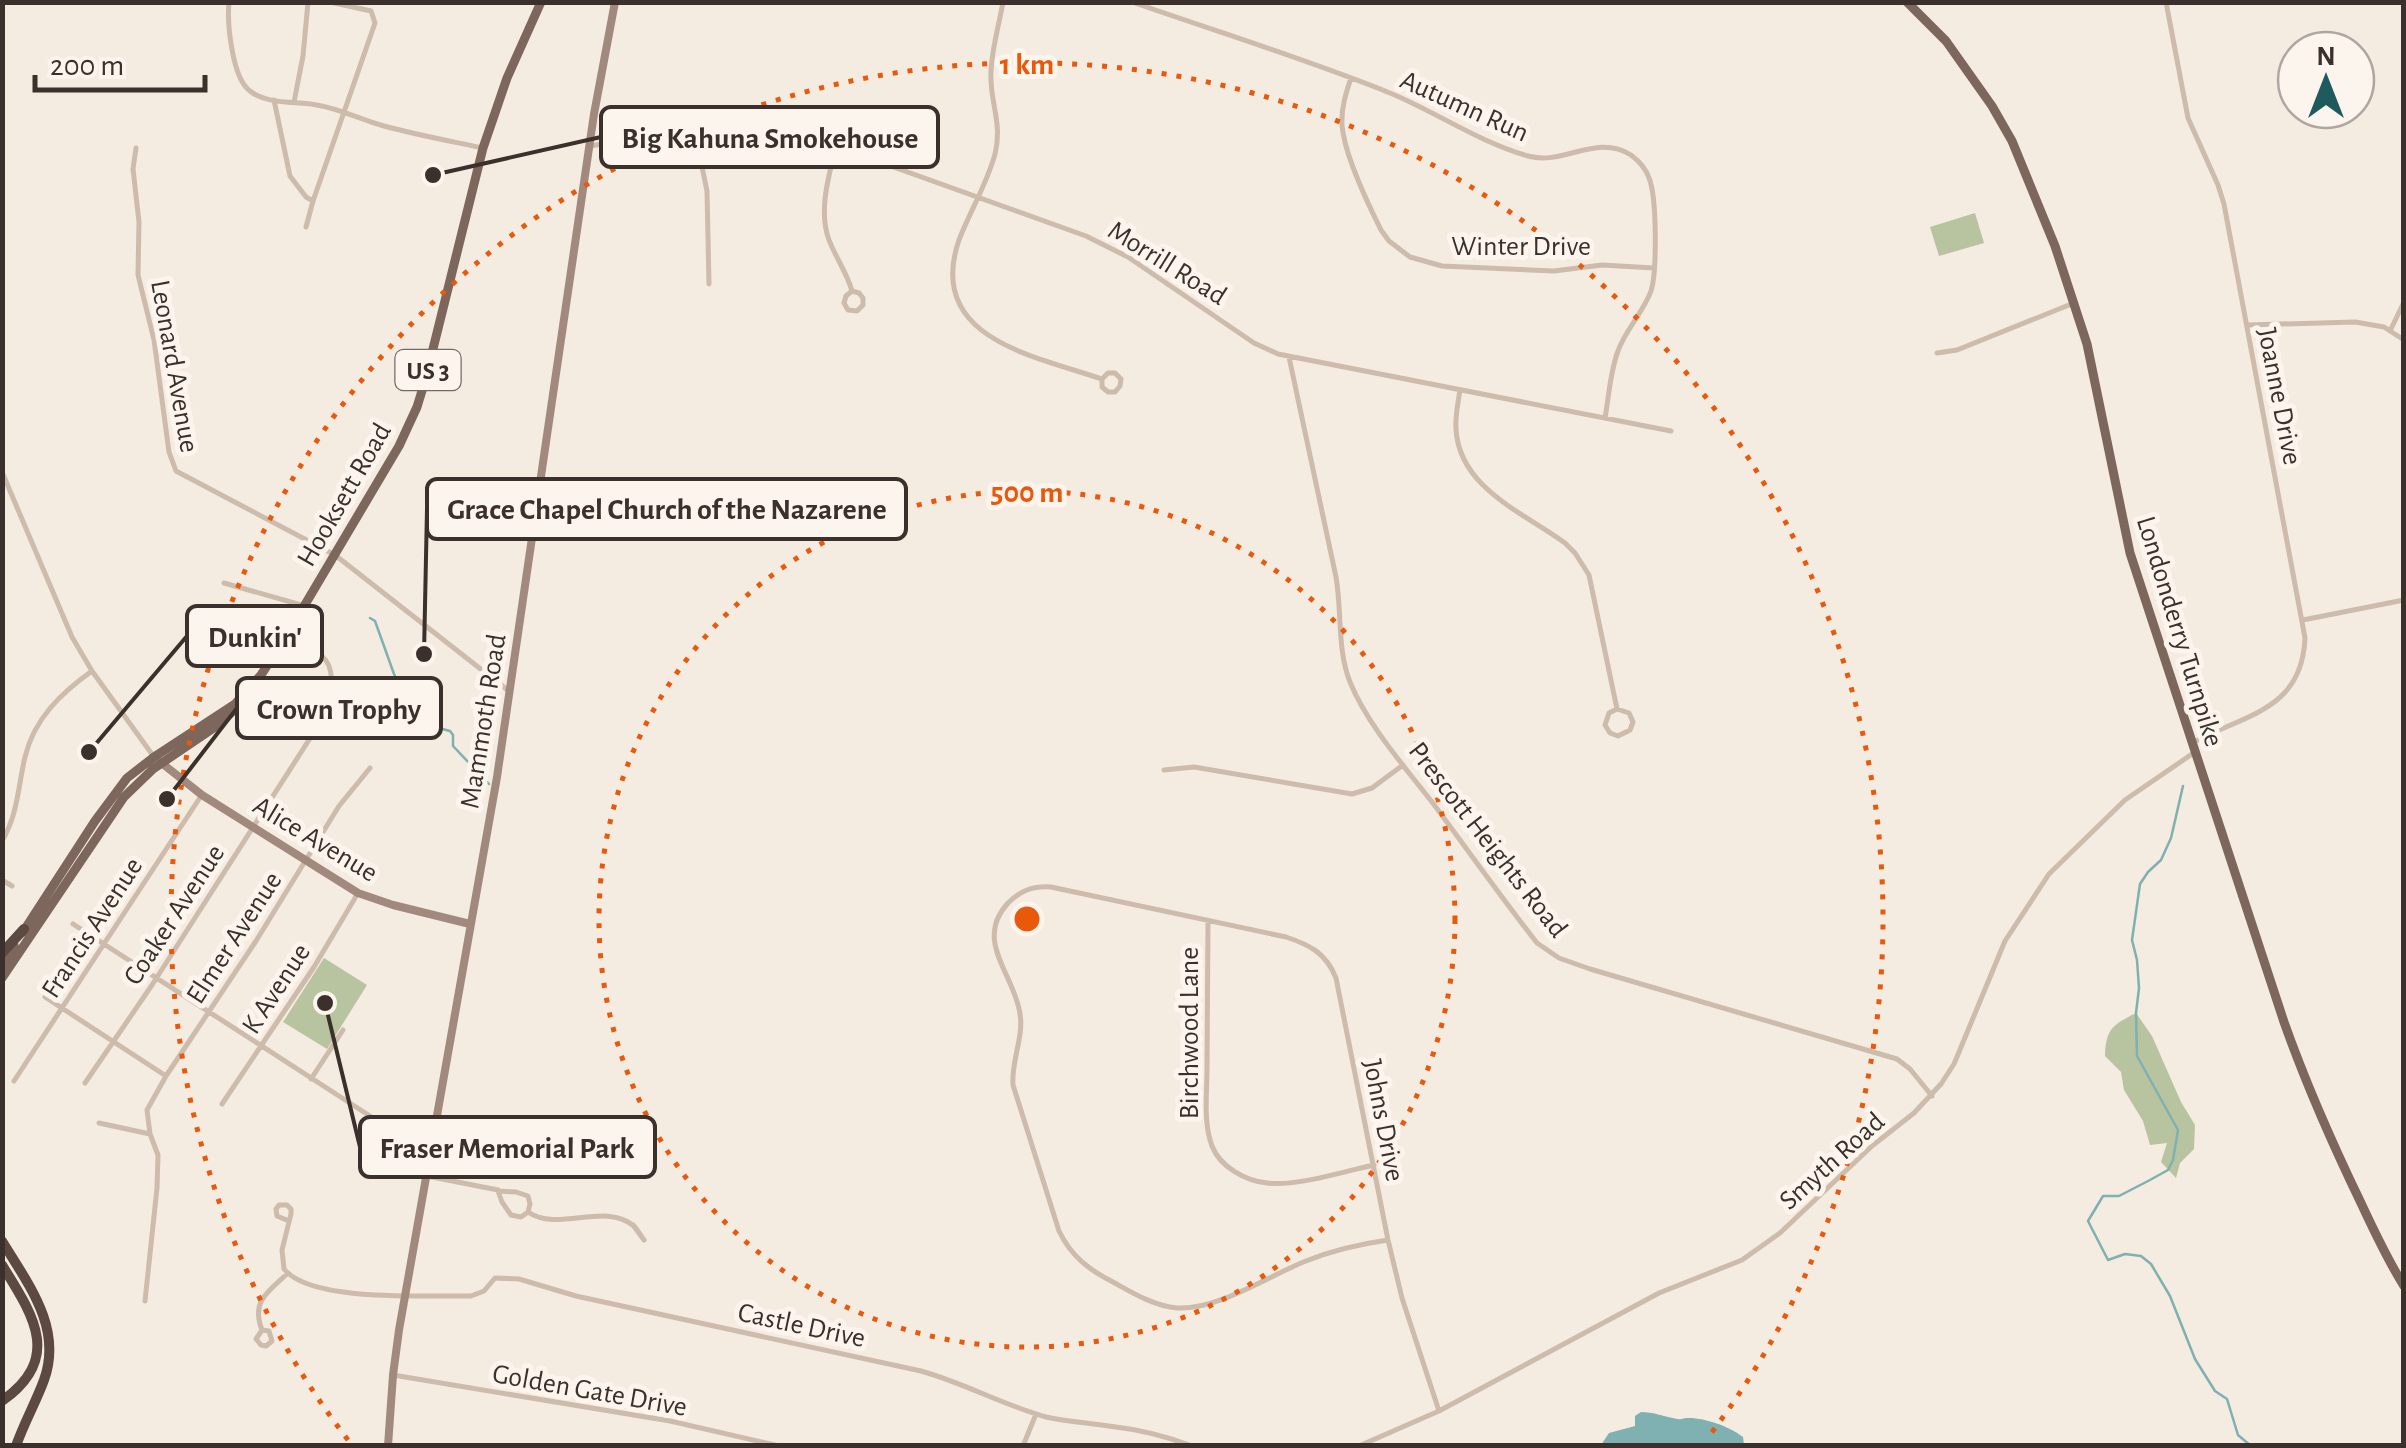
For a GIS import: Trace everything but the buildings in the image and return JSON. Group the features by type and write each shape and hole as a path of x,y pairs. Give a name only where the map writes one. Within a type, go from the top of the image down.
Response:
{"highway":[{"path":"2,953 24,929"},
{"path":"2,1242 44,1314 50,1340 44,1380 16,1446"},
{"path":"2,1265 26,1304 39,1341 30,1373 18,1390 2,1401"}],"main road":[{"name":"Hooksett Road","path":"2,963 112,796 135,770 157,760 235,704 261,675 399,446 417,407 483,148 507,78 541,2"},
{"name":"Mammoth Road","path":"388,1446 405,1294 510,692 614,2"},
{"name":"Londonderry Turnpike","path":"1907,2 1946,41 1973,77 2002,124 2030,184 2089,354 2130,553 2304,1079 2404,1286"},
{"name":"Hooksett Road","path":"2,978 124,797 157,760"},
{"name":"Alice Avenue","path":"157,760 202,795 358,894 470,924"}],"street":[{"path":"230,2 230,34 243,85 253,94 345,112 410,133 483,148"},
{"path":"294,102 308,2"},
{"path":"306,227 374,30 370,11 330,2"},
{"path":"1003,2 990,72 998,137 994,157 960,240 953,266 954,292 974,325 995,341 1102,379"},
{"name":"Autumn Run","path":"1132,2 1351,78 1522,154 1548,158 1600,146 1626,152 1637,160 1651,181 1654,194 1654,268 1650,292 1618,350 1604,419"},
{"name":"Joanne Drive","path":"2166,2 2186,111 2224,204 2306,638 2302,664 2282,698 2193,748"},
{"name":"Winter Drive","path":"1351,78 1342,110 1348,150 1382,230 1410,257 1442,266 1476,268 1562,270 1610,264 1654,268"},
{"path":"274,100 290,176 313,201"},
{"name":"Morrill Road","path":"590,146 694,123 729,118 757,120 1086,236 1110,247 1266,350 1671,430"},
{"path":"694,123 707,190 710,284"},
{"path":"836,146 824,219 830,244 852,292"},
{"name":"Leonard Avenue","path":"136,148 133,169 139,222 138,276 154,340 172,465 181,476 335,554"},
{"path":"2390,331 2404,302"},
{"path":"1937,353 1957,350 2074,303"},
{"path":"2247,325 2356,322 2390,331 2404,340"},
{"name":"Prescott Heights Road","path":"1289,357 1337,580 1346,669 1355,694 1403,765 1547,952 1654,989 1889,1056 1910,1069 1932,1096"},
{"path":"1108,373 1116,374 1120,386 1114,392 1106,392 1102,379 1108,373"},
{"path":"1460,390 1456,415 1458,442 1474,477 1565,543 1589,575 1617,709"},
{"path":"2,472 72,637 157,760"},
{"path":"335,554 510,692"},
{"path":"224,583 305,606"},
{"path":"2303,620 2404,600"},
{"name":"Coaker Avenue","path":"85,1083 323,718 332,689 325,658 287,635"},
{"path":"2,841 16,808 25,756 34,732 57,699 92,671"},
{"path":"1617,709 1626,710 1632,722 1623,736 1614,735 1606,725 1609,713 1617,709"},
{"name":"Smyth Road","path":"1359,1446 1439,1411 1632,1306 1742,1260 1765,1246 1932,1096 1954,1064 2005,942 2048,874 2125,800 2193,748"},
{"path":"1164,770 1203,768 1346,794 1372,788 1403,765"},
{"name":"Elmer Avenue","path":"145,1301 158,1155 146,1110 339,806 370,768"},
{"name":"Francis Avenue","path":"14,1082 202,795"},
{"path":"2,880 12,886"},
{"name":"Johns Drive","path":"1388,1240 1307,1260 1203,1305 1177,1308 1145,1299 1082,1263 1064,1243 1013,1085 1020,1012 994,944 996,924 1010,902 1025,890 1051,887 1286,937 1318,950 1332,966 1388,1240 1402,1298 1439,1411"},
{"name":"K Avenue","path":"222,1104 358,894"},
{"name":"Birchwood Lane","path":"1208,922 1206,1120 1215,1152 1223,1163 1246,1178 1271,1184 1374,1165"},
{"path":"72,924 402,1136 431,1148"},
{"path":"45,998 166,1076"},
{"path":"311,1078 343,1030"},
{"path":"100,1123 150,1134"},
{"path":"427,1176 516,1192 528,1196 528,1212 521,1218 511,1216 498,1190"},
{"path":"528,1212 538,1219 601,1216 633,1225"},
{"path":"262,1330 257,1315 259,1305 287,1274 281,1259 289,1221"},
{"name":"Castle Drive","path":"287,1274 339,1292 372,1295 471,1296 484,1291 495,1278 519,1280 576,1296 921,1370 1036,1414 1119,1427 1192,1446"},
{"name":"Golden Gate Drive","path":"393,1375 670,1420 779,1446"},
{"path":"1023,1446 1036,1414"},
{"path":"1378,1438 1382,1446"}],"green space":[{"path":"1975,213 1984,243 1939,256 1930,227"},
{"path":"324,958 367,985 327,1049 283,1022"},
{"path":"2136,1013 2152,1036 2195,1125 2194,1149 2180,1163 2176,1178 2161,1162 2167,1143 2150,1145 2143,1121 2124,1090 2121,1072 2105,1056 2112,1028"}],"water":[{"path":"1641,1412 1710,1421 1743,1437 1744,1445 1601,1445 1609,1433 1635,1426 1635,1416"}],"waterway":[{"path":"370,618 375,621 404,693 413,698 435,727 450,731 453,746 489,784"},
{"path":"2183,786 2171,838 2161,860 2140,884 2132,940 2139,988 2137,1056 2178,1130 2173,1160 2168,1170 2119,1196 2103,1196 2088,1221 2108,1260 2125,1254 2141,1256 2151,1264 2170,1296 2195,1359 2215,1391 2227,1399 2238,1435 2251,1446"}],"place":[{"name":"Big Kahuna Smokehouse","path":"433,175"},
{"name":"Grace Chapel Church of the Nazarene","path":"424,654"},
{"name":"Dunkin'","path":"89,752"},
{"name":"Crown Trophy","path":"167,799"},
{"name":"Fraser Memorial Park","path":"325,1003"}]}
